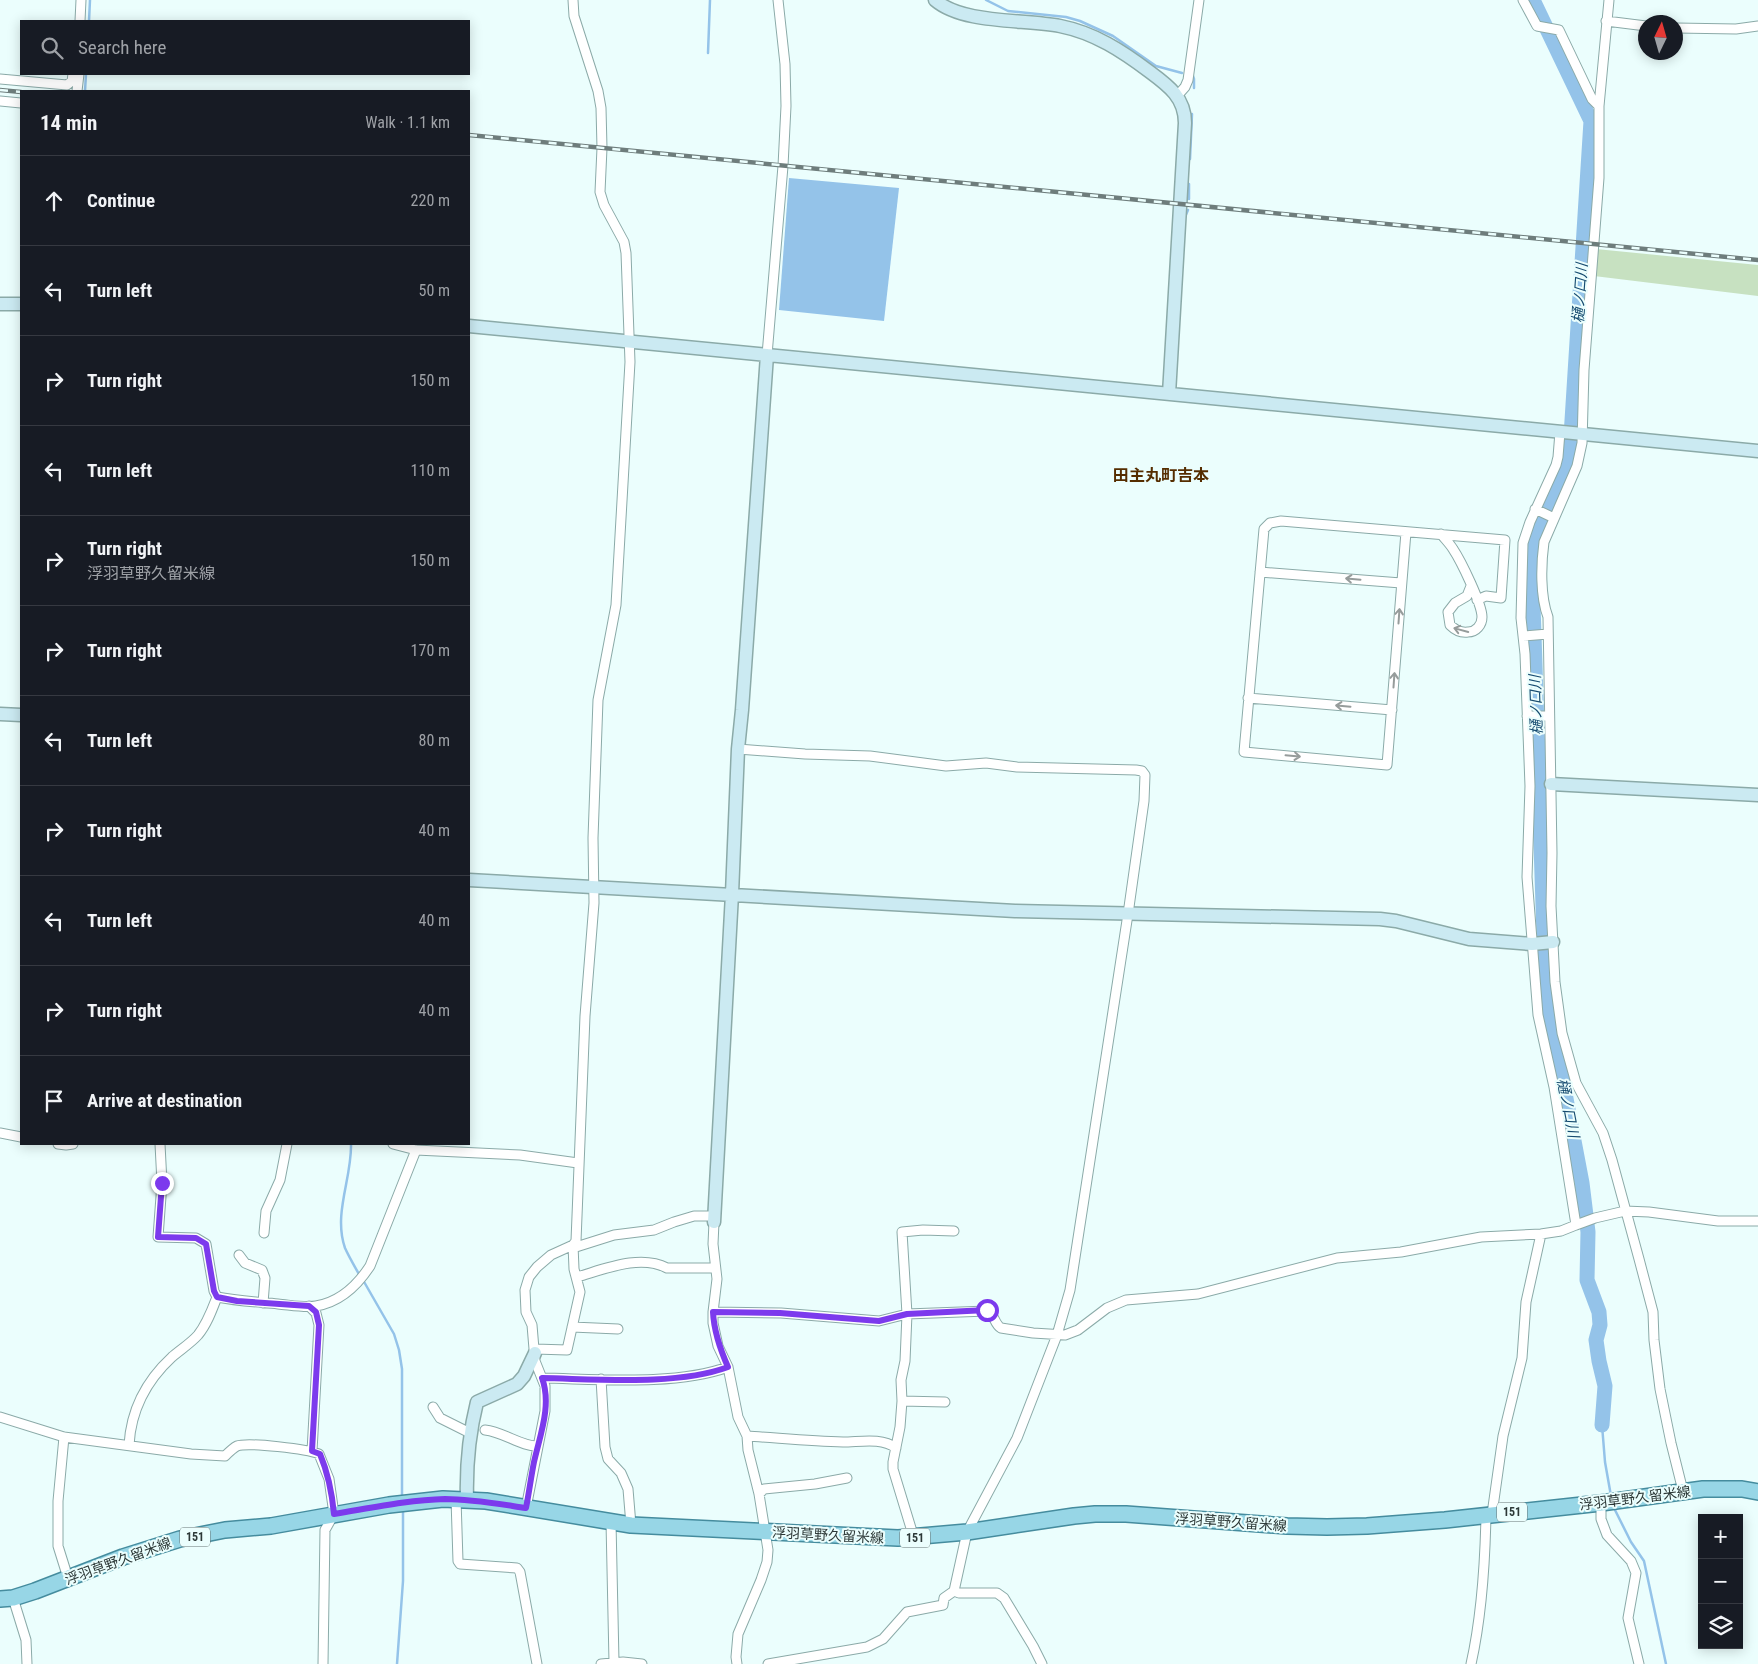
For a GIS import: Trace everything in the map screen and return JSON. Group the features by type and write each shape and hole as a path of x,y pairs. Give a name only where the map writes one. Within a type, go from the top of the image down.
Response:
{"main road":[{"name":"浮羽草野久留米線","path":"7,1598 170,1541 225,1530 271,1526 426,1500 462,1500 631,1525 878,1538 914,1538 1095,1514 1126,1514 1257,1524 1327,1527 1394,1524 1603,1502 1683,1491 1722,1488 1758,1492"}],"street":[{"path":"80,20 81,0"},
{"path":"535,1351 567,1350 580,1292 574,1268 573,1245 576,1241 585,1016 594,903 593,838 598,700 616,605 630,362 626,252 624,242 604,205 600,192 601,108 598,92 574,16 572,0"},
{"path":"738,1664 736,1657 738,1634 767,1562 768,1550 759,1494 748,1450 747,1436 738,1417 728,1367 718,1346 713,1323 717,1279 713,1244 738,749 786,106 785,64 778,0"},
{"path":"935,0 950,10 966,15 1060,26 1095,37 1125,53 1158,78 1177,96 1182,104 1185,123 1169,394"},
{"path":"1177,96 1188,80 1199,0"},
{"path":"1522,0 1534,24 1540,28 1559,30 1592,100 1599,106"},
{"path":"1609,0 1599,106 1599,178 1584,370 1580,456 1552,517 1542,552 1544,608 1548,618 1546,634 1551,784 1552,942 1562,1032 1576,1083 1603,1133 1612,1160 1652,1312 1660,1390 1683,1491"},
{"path":"1606,21 1638,25"},
{"path":"1683,28 1736,29 1758,26"},
{"path":"0,79 67,85 72,81 73,75"},
{"path":"77,90 79,75"},
{"path":"0,101 20,103"},
{"path":"0,304 20,304"},
{"path":"470,326 1758,451"},
{"path":"1562,432 1556,465 1523,543 1521,618 1525,636 1529,716 1528,877 1538,1015 1554,1087 1578,1224"},
{"path":"1537,510 1552,517"},
{"path":"1406,532 1387,765 1244,752 1264,529 1270,523 1281,521 1505,540 1501,598 1486,596 1477,600"},
{"path":"1440,534 1453,549 1471,586 1477,600 1482,618 1478,627 1469,632 1454,629 1448,621 1450,609 1456,601 1467,596 1471,586"},
{"path":"1260,572 1401,583"},
{"path":"1525,636 1546,634"},
{"path":"1248,698 1392,710"},
{"path":"0,714 20,715"},
{"path":"1529,716 1548,716"},
{"path":"738,749 870,756 946,766 986,763 1017,767 1142,771 1145,775 1144,801 1128,914 1071,1281 1057,1335 1017,1438 967,1532 954,1590 944,1598 943,1605 907,1612 883,1639 867,1647 809,1661 768,1664"},
{"path":"1551,784 1758,795"},
{"path":"470,880 1015,910 1380,919 1396,921 1469,939 1534,944 1552,942"},
{"path":"0,1133 20,1137"},
{"path":"160,1145 162,1183 158,1237 196,1238 206,1244 214,1291 217,1297"},
{"path":"264,1233 266,1211 280,1180 287,1145"},
{"path":"397,1145 416,1150 520,1155 578,1163"},
{"path":"217,1297 237,1301 315,1306 332,1302 348,1292 361,1280 370,1266 416,1150"},
{"path":"713,1312 780,1313 879,1321 907,1314 987,1310 992,1313 998,1326 1001,1328 1033,1334 1052,1333 1065,1335 1078,1330 1107,1308 1126,1300 1208,1292 1337,1258 1401,1252 1481,1237 1541,1234 1560,1231 1595,1218 1625,1211 1718,1221 1758,1221"},
{"path":"526,1508 545,1411 545,1386 535,1361 532,1325 526,1312 525,1302 525,1290 537,1267 551,1255 573,1245 576,1247 614,1235 654,1230 694,1216 714,1219"},
{"path":"914,1538 893,1469 900,1427 901,1380 905,1361 907,1314 902,1232 923,1230 954,1231"},
{"path":"1471,1664 1478,1633 1489,1514 1522,1358 1526,1302 1541,1234"},
{"path":"239,1254 245,1263 262,1270 265,1278 263,1303"},
{"path":"577,1277 637,1262 661,1265 667,1268 715,1268"},
{"path":"129,1445 133,1419 146,1386 156,1373 197,1337 217,1297"},
{"path":"309,1306 316,1312 319,1325 312,1451"},
{"path":"572,1327 618,1329"},
{"path":"535,1351 524,1376 517,1384 477,1402 470,1433 466,1482 462,1500 458,1561 460,1564 518,1568 537,1664"},
{"path":"542,1378 650,1379 700,1375 728,1367"},
{"path":"601,1379 605,1448 608,1459 621,1473 628,1489 631,1525"},
{"path":"902,1400 945,1402"},
{"path":"434,1407 440,1418 470,1433"},
{"path":"0,1417 64,1437 191,1454 225,1456 237,1446 272,1447 312,1451 320,1454 331,1490 334,1514 326,1530 323,1664"},
{"path":"485,1430 512,1438 530,1446 538,1446"},
{"path":"747,1436 845,1442 865,1441 890,1444 896,1448"},
{"path":"64,1437 58,1501 58,1546 68,1578"},
{"path":"759,1494 764,1489 814,1484 846,1478"},
{"path":"1603,1502 1602,1519 1607,1535 1631,1561 1636,1573 1628,1618 1639,1664"},
{"path":"611,1522 614,1662"},
{"path":"954,1590 959,1593 1000,1594 1033,1646 1042,1664"},
{"path":"7,1598 26,1640 27,1664"},
{"path":"601,1664 614,1662 642,1664"}],"green space":[{"path":"1596,249 1758,265 1758,296 1594,276"}],"water":[{"path":"789,178 899,188 884,321 779,310"}],"waterway":[{"path":"89,20 90,0"},
{"path":"708,53 710,0"},
{"path":"986,0 1008,11 1066,17 1080,21 1113,36 1156,66 1182,73"},
{"name":"樋ノ口川","path":"1533,0 1591,121 1570,452 1566,469 1535,532 1532,575 1545,965 1550,1014 1582,1183 1588,1232 1587,1280 1599,1312 1600,1325 1596,1340 1605,1386 1602,1425"},
{"path":"85,90 86,75"},
{"path":"1193,76 1194,88"},
{"path":"1190,159 1192,114"},
{"path":"1189,184 1189,199"},
{"path":"1185,217 1188,210"},
{"path":"351,1145 351,1157 341,1222 345,1248 360,1276"},
{"path":"363,1280 394,1334 399,1350 402,1369 402,1498"},
{"path":"1602,1425 1605,1462 1611,1496"},
{"path":"1613,1506 1631,1542 1644,1561 1666,1664"},
{"path":"397,1664 403,1581 403,1508"}],"railway":[{"path":"0,90 20,92"},
{"path":"470,135 1758,260"}],"district":[{"name":"田主丸町吉本","path":"1161,475"}],"route":[{"path":"162,1183 158,1237 196,1238 206,1244 214,1291 217,1297 237,1301 309,1306 316,1312 319,1325 312,1451 320,1454 324,1463 329,1479 334,1514 443,1499 486,1502 526,1508 534,1464 544,1426 545,1386 542,1378 650,1379 700,1375 728,1367 718,1346 713,1323 713,1312 780,1313 879,1321 907,1314 987,1310"}]}
